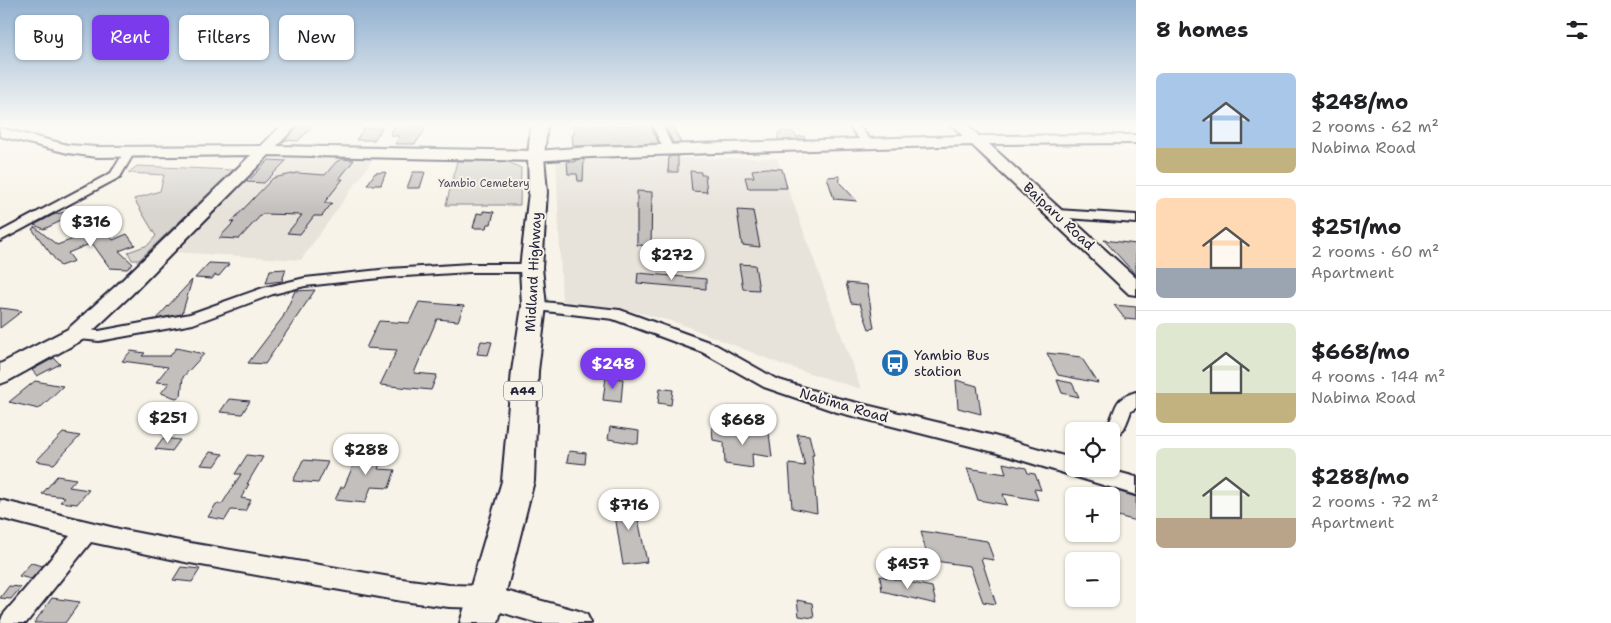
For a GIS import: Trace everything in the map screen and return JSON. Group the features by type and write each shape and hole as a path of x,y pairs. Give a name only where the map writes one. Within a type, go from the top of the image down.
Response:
{"main road":[{"name":"Midland Highway","path":"479,623 518,481 525,371 534,306 531,268 538,192 536,156"}],"street":[{"path":"0,237 116,175 120,165 128,154"},
{"path":"0,375 76,334 124,290 259,154"},
{"path":"448,154 536,156 579,154"},
{"name":"Baiparu Road","path":"992,154 1136,289"},
{"path":"1057,214 1136,218"},
{"path":"76,334 99,336 194,319 268,291 304,282 388,273 470,268 531,268"},
{"name":"Nabima Road","path":"534,306 615,314 708,348 770,383 787,389 837,405 994,444 1065,464"},
{"path":"1118,422 1123,407 1136,399"},
{"path":"1113,477 1136,486"},
{"path":"0,509 123,540 190,553 402,590 449,596 487,597 579,623"},
{"path":"11,623 88,530"}],"shaded area":[{"path":"270,154 374,158 301,260 172,252"},
{"path":"777,158 861,389 783,365 678,323 617,307 562,301 556,159"}],"green space":[{"name":"Yambio Cemetery","path":"457,161 506,161 521,168 520,205 446,205"},
{"path":"137,166 233,170 139,260 132,260 128,252 148,245 156,236 134,199 160,191 164,175 128,173"}],"building":[{"path":"669,156 678,156 678,172 668,172"},
{"path":"342,159 354,160 339,179 343,179 324,203 332,203 322,216 314,216 300,234 287,233 302,215 262,214 239,239 219,238 234,222 231,222 273,178 297,173 325,175 336,162"},
{"path":"584,159 583,181 578,181 577,174 568,174 567,161 575,162 575,160"},
{"path":"269,160 286,161 264,183 247,182"},
{"path":"782,169 787,188 748,188 745,177 754,177 752,170"},
{"path":"690,171 701,172 701,175 705,175 707,192 692,191"},
{"path":"386,172 381,185 367,185 375,173"},
{"path":"413,172 425,172 420,188 407,188"},
{"path":"839,176 840,183 857,201 834,199 827,177"},
{"path":"637,191 652,192 651,246 637,245"},
{"path":"72,210 74,215 44,229 34,225 53,215"},
{"path":"737,210 753,211 760,247 742,245"},
{"path":"483,211 494,212 491,224 487,224 486,228 473,228 477,213 483,214"},
{"path":"35,227 57,245 103,228 113,240 127,234 135,245 119,251 133,264 127,269 110,268 92,243 68,253 74,261 60,266 32,229"},
{"path":"1104,240 1136,244 1136,275"},
{"path":"209,263 229,264 219,276 215,275 212,279 195,278"},
{"path":"739,264 755,265 759,290 743,289"},
{"path":"286,269 282,281 266,283 270,270"},
{"path":"638,273 706,279 706,289 637,283"},
{"path":"192,280 182,314 156,319"},
{"path":"846,283 867,285 874,328 869,329 860,304 851,303"},
{"path":"315,290 265,364 248,363 283,317 295,291"},
{"path":"419,302 464,306 458,321 437,319 414,373 437,375 431,390 380,385 397,350 366,348 379,321 409,323"},
{"path":"1114,305 1136,307 1136,320 1125,319"},
{"path":"0,308 9,309 22,311 0,328"},
{"path":"481,341 492,342 488,355 477,354"},
{"path":"176,348 204,354 183,377 181,396 176,398 161,393 169,383 156,382 168,367 122,361 131,351 145,353 142,356 170,356"},
{"path":"1047,353 1081,357 1098,383 1058,375"},
{"path":"54,358 60,364 37,376 32,370"},
{"path":"606,377 623,379 621,402 603,400"},
{"path":"956,380 977,386 981,414 958,408"},
{"path":"1057,380 1072,383 1079,397 1062,393"},
{"path":"35,381 63,386 39,409 9,402"},
{"path":"660,388 673,390 671,405 658,403"},
{"path":"229,399 250,401 242,414 220,412"},
{"path":"610,427 639,431 638,444 608,439"},
{"path":"712,427 769,433 772,457 752,454 753,468 725,464 724,442 713,440"},
{"path":"63,433 80,436 54,464 36,461"},
{"path":"797,434 809,435 814,455 812,455 817,513 792,508 789,464 805,466"},
{"path":"163,438 180,440 172,451 155,449"},
{"path":"361,447 386,449 378,469 395,470 389,488 371,487 365,503 335,500 341,487 344,487"},
{"path":"569,451 586,453 585,464 567,462"},
{"path":"210,452 223,454 215,466 201,465"},
{"path":"247,455 263,457 241,498 251,500 245,511 231,510 225,520 208,517 216,504 222,504 241,474 235,474"},
{"path":"303,460 328,462 318,483 293,481"},
{"path":"1003,463 1026,468 1028,473 1035,474 1041,490 1034,489 1038,500 1003,494 1007,505 978,500 967,468 1006,474"},
{"path":"57,476 76,479 69,487 89,490 77,504 60,502 65,497 42,494"},
{"path":"1120,492 1136,497 1136,521 1120,517"},
{"path":"633,495 647,562 623,565 612,497"},
{"path":"921,531 987,541 994,560 981,558 996,604 983,602 970,566 928,560"},
{"path":"31,563 43,566 31,579 19,576"},
{"path":"181,567 200,569 192,582 173,580"},
{"path":"880,576 932,587 936,604 882,591"},
{"path":"9,586 21,587 11,599 0,598"},
{"path":"52,598 80,602 65,623 34,623"},
{"path":"797,600 812,603 814,618 799,616"}],"place":[{"name":"Yambio Bus station","path":"895,363"}]}
